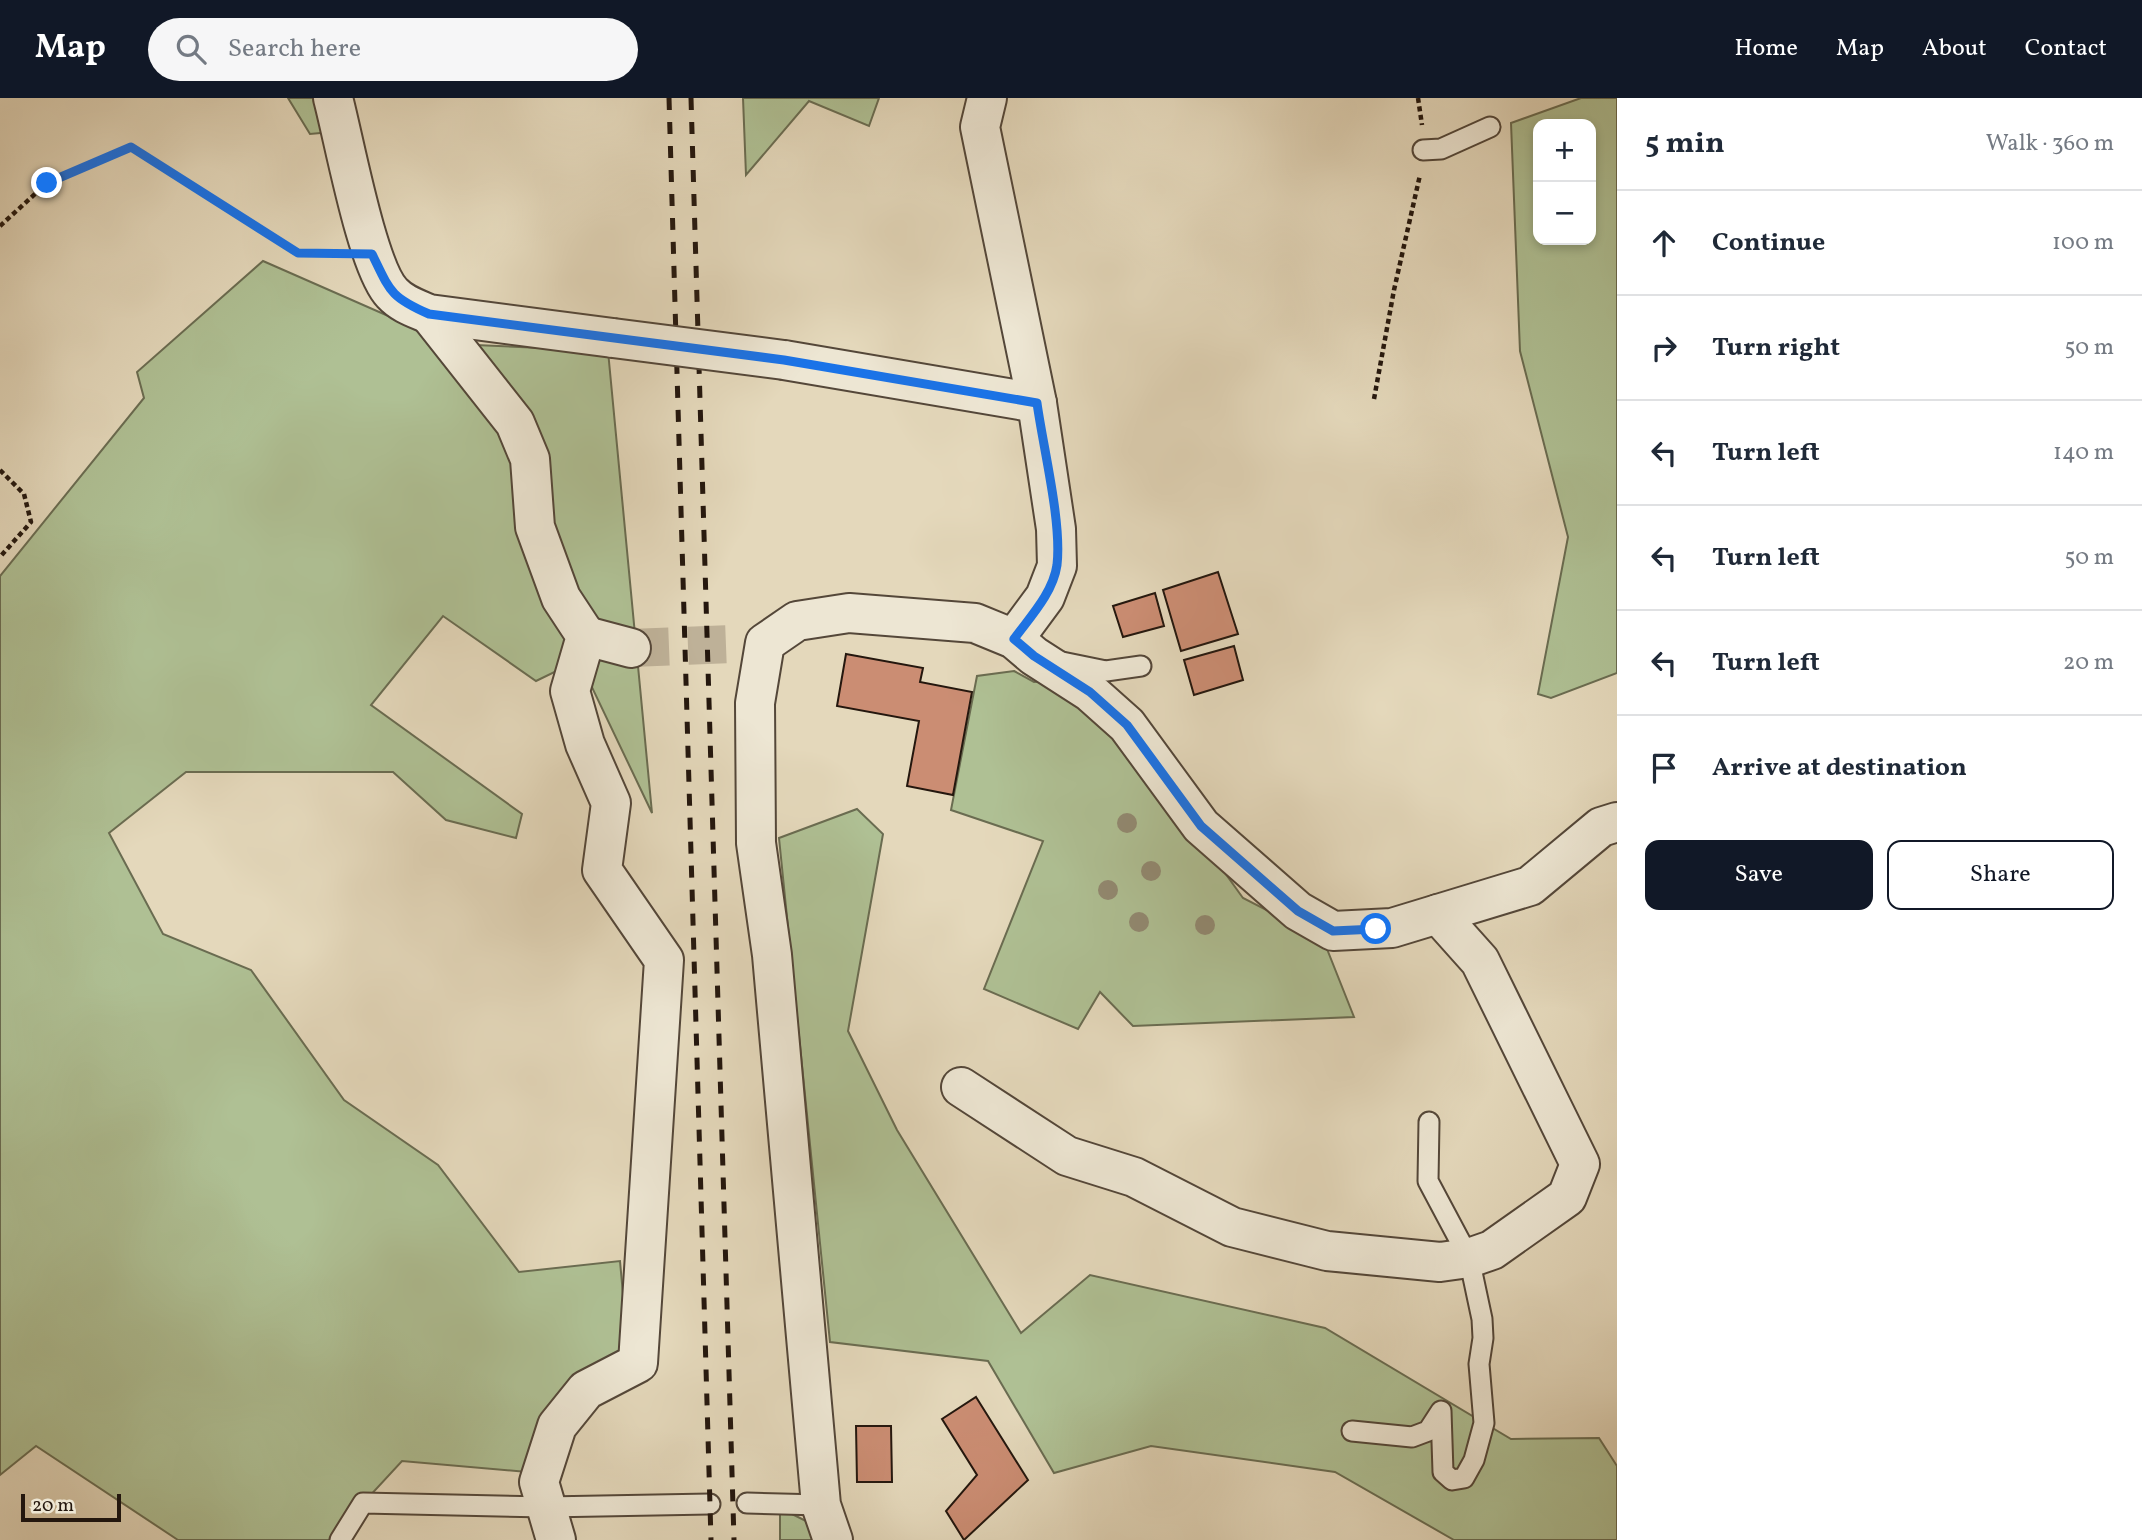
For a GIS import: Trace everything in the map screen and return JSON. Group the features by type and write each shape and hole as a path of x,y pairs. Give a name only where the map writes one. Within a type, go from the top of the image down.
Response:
{"street":[{"path":"333,98 372,254 389,291 403,303 429,314 784,360 1037,403"},
{"path":"987,98 981,127 1037,403 1056,529 1057,566 1024,648"},
{"path":"429,314 515,423 530,459 535,527 561,598 586,636 631,648"},
{"path":"834,1540 821,1505 772,955 756,843 755,703 750,644 797,621 849,613 975,623 1024,648 1090,692 1127,725 1201,826 1298,911 1333,931 1392,928 1530,886 1608,832"},
{"path":"551,1524 539,1482 557,1426 586,1390 638,1363 664,960 602,870 611,803 585,744 570,691 586,636"},
{"path":"961,1087 1067,1156 1135,1177 1232,1227 1326,1251 1440,1262 1469,1258 1492,1250 1567,1197 1580,1164 1480,961 1438,914"}],"lane":[{"path":"1423,150 1441,149 1490,127"},
{"path":"1024,648 1106,671 1140,666"},
{"path":"1352,1430 1412,1437 1427,1432 1441,1411 1443,1472 1452,1480 1464,1478 1474,1460 1484,1423 1479,1364 1483,1338 1469,1258 1428,1181 1429,1122"},
{"path":"340,1540 363,1503 551,1524 710,1504"},
{"path":"747,1503 821,1505"}],"path":[{"path":"1374,400 1423,150 1418,98"},
{"path":"0,226 47,183 131,147 298,253 372,254"},
{"path":"0,470 23,494 31,522 0,558"}],"green space":[{"path":"288,98 323,98 331,132 310,134"},
{"path":"743,98 879,98 869,126 809,101 746,175"},
{"path":"1581,98 1617,98 1617,673 1551,698 1538,694 1568,537 1520,351 1511,123"},
{"path":"263,261 452,344 608,351 652,813 579,660 536,681 443,616 371,705 522,814 516,838 446,820 393,772 186,772 109,833 163,934 251,970 344,1100 438,1165 519,1272 620,1261 628,1350 527,1472 402,1461 329,1540 178,1540 36,1446 0,1475 0,576 144,398 137,372"},
{"path":"1014,671 1034,682 1062,680 1138,752 1243,898 1323,939 1354,1017 1133,1026 1100,992 1078,1029 984,989 1043,841 951,810 977,676"},
{"path":"857,809 883,834 848,1031 897,1130 1021,1333 1090,1275 1325,1328 1511,1439 1599,1438 1617,1466 1617,1540 1454,1540 1335,1472 1151,1446 1054,1473 988,1361 830,1342 779,838"},
{"path":"780,1508 806,1521 814,1540 780,1540"}],"building":[{"path":"1218,572 1238,634 1181,651 1163,590"},
{"path":"1155,593 1164,626 1123,637 1113,606"},
{"path":"1234,646 1243,680 1194,695 1184,660"},
{"path":"846,654 923,668 920,682 972,692 953,795 907,786 919,721 837,706"},
{"path":"976,1397 1028,1480 964,1540 946,1511 977,1475 942,1419"},
{"path":"856,1426 891,1426 892,1482 857,1482"}],"tunnel":[{"path":"631,648 735,644"}],"railway":[{"path":"669,98 711,1540"},
{"path":"691,98 734,1540"}],"route":[{"path":"47,183 131,147 260,226 298,253 372,254 389,291 403,303 429,314 784,360 1037,403 1056,529 1057,566 1045,597 1014,639 1034,656 1090,692 1127,725 1201,826 1298,911 1333,931 1376,929"}]}
